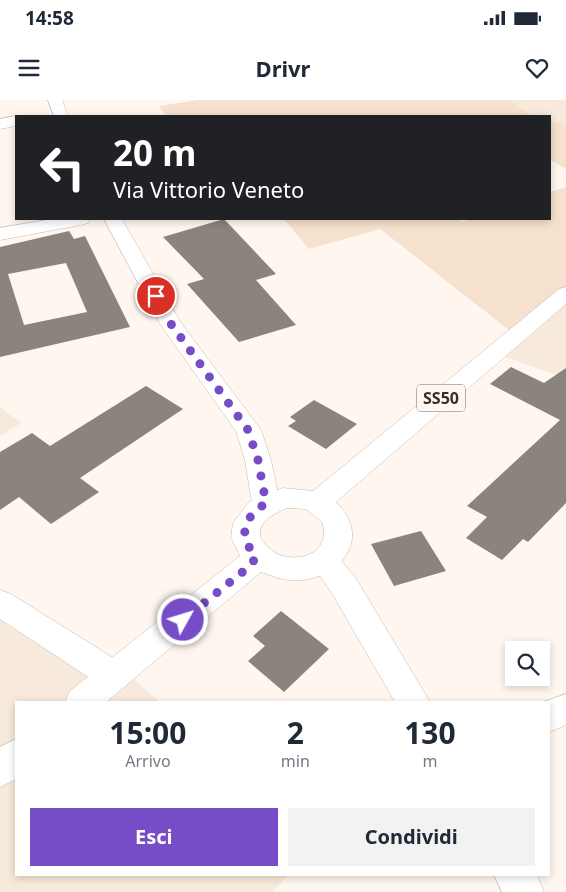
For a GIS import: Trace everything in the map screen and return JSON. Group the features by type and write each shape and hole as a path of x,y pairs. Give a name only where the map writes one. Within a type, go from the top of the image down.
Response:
{"street":[{"path":"55,100 58,115"},
{"path":"0,124 15,122"},
{"path":"0,234 76,220"},
{"path":"114,220 171,324 248,430 258,460 266,503"},
{"name":"SS50","path":"317,503 566,292"},
{"path":"283,498 300,498 317,503 328,510 336,519 340,530 339,541 334,551 324,560 308,567 290,569 272,566 256,558 246,544 244,528 252,513 266,503 283,498"},
{"path":"83,701 245,570 256,558"},
{"path":"324,560 344,586 412,701"},
{"path":"0,603 114,676"},
{"path":"550,716 566,708"},
{"path":"0,770 15,757"},
{"path":"515,876 524,892"}],"shaded area":[{"path":"198,100 510,100 532,115 165,115 159,106"},
{"path":"510,100 566,100 566,125 561,122 551,124 551,115 532,115"},
{"path":"561,122 566,125 566,169 551,161 551,124"},
{"path":"566,187 566,305 523,341 380,229 309,249 285,220 459,220 462,222 467,220 551,220 551,192"},
{"path":"566,305 566,383 556,375 505,357"},
{"path":"0,407 21,423 0,436"},
{"path":"0,610 132,678 159,701 15,701 15,876 287,876 272,892 0,892"}],"building":[{"path":"225,220 276,274 256,280 296,325 239,342 187,284 204,279 163,237"},
{"path":"69,231 74,239 85,236 130,327 0,357 0,247","holes":["66,263 87,312 24,325 8,274"]},
{"path":"511,367 544,383 566,368 566,503 528,542 523,539 502,560 466,538 487,517 467,506 560,420 490,384"},
{"path":"146,386 183,409 80,478 99,492 51,524 19,497 0,510 0,452 32,433 50,446"},
{"path":"314,400 357,424 326,449 288,426 296,421 290,417"},
{"path":"421,531 446,571 394,586 371,544"},
{"path":"281,611 329,649 284,692 248,661 265,646 253,636"}],"route":[{"path":"156,296 171,324 242,418 258,460 266,503 252,513 244,528 246,544 256,558 245,570 183,620"}]}
